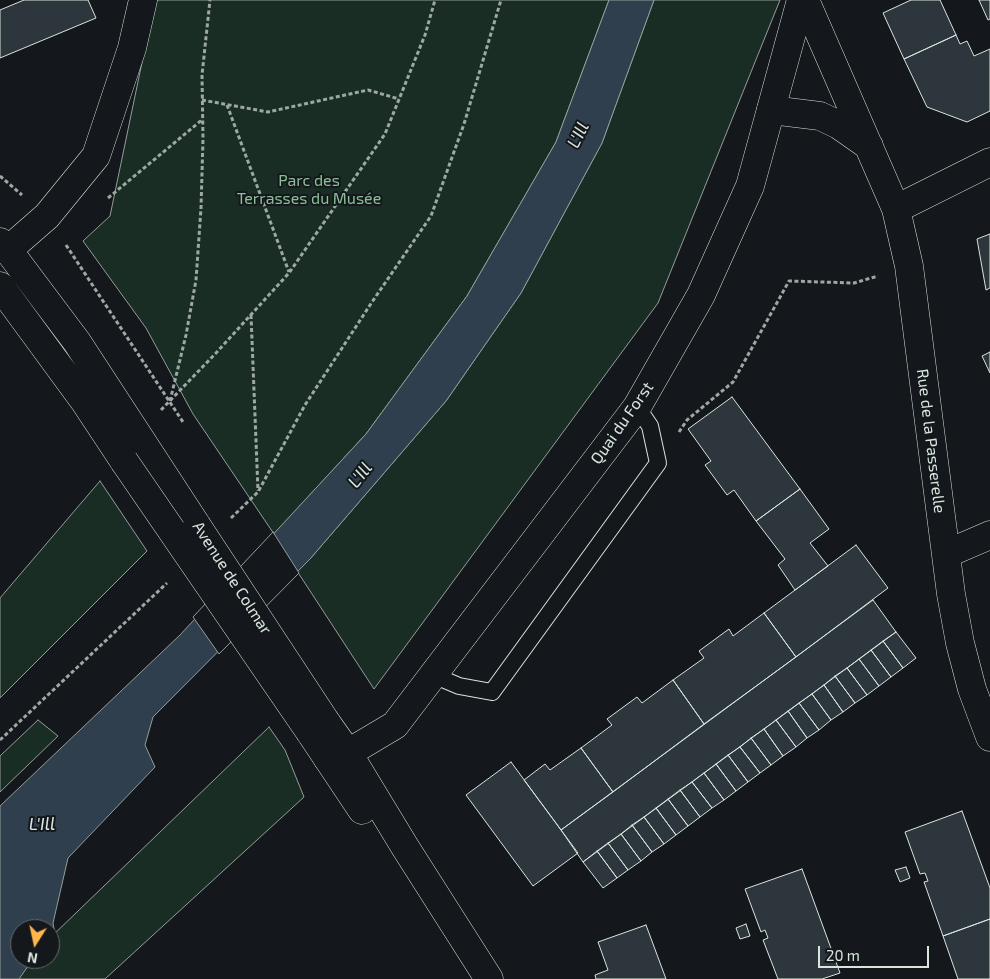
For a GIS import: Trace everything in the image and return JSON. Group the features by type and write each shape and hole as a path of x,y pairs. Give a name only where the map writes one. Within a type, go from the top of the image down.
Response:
{"street":[{"path":"3,247 47,216 96,156 132,48 143,0"},
{"name":"Quai du Forst","path":"338,756 395,725 637,406 701,295 750,186 801,0"},
{"name":"Rue de la Passerelle","path":"805,0 896,209 908,266 946,554 960,643 972,689 990,737"},
{"path":"771,110 820,116 840,125 869,146"},
{"path":"896,209 990,162"},
{"name":"Avenue de Colmar","path":"3,247 77,342 135,454 489,979"},
{"name":"Avenue de Colmar","path":"0,286 84,402 135,454 197,526 318,727"},
{"path":"946,554 990,535"}],"lane":[{"path":"432,675 459,686 492,692 658,463 650,426 637,406"}],"path":[{"path":"170,401 186,335 196,280 201,208 202,75 210,0"},
{"path":"170,401 290,273 386,134 425,35 434,0"},
{"path":"231,519 258,492 305,405 372,302 432,216 464,124 501,0"},
{"path":"202,100 268,112 368,90 399,100"},
{"path":"227,104 290,273"},
{"path":"106,200 203,119"},
{"path":"0,176 47,216 183,422"},
{"path":"658,463 687,420 733,382 789,281 854,283 908,266"},
{"path":"250,315 258,492"},
{"path":"0,740 169,580"}],"green space":[{"name":"Parc des Terrasses du Musée","path":"155,0 609,0 556,142 467,296 366,434 274,534 193,414 146,328 83,241 110,216"},
{"path":"654,0 780,0 658,303 374,689 297,571 310,559 446,401 521,293 602,143"},
{"path":"100,481 147,551 0,698 0,598"},
{"path":"38,720 58,736 0,792 0,756"},
{"path":"269,727 285,750 304,797 105,979 7,979 18,969 60,969 60,928"}],"water":[{"name":"L'Ill","path":"609,0 654,0 602,143 521,293 446,401 310,559 153,717 145,745 155,767 68,858 54,919 10,919 10,969 26,969 19,979 0,979 0,806 180,635 366,434 467,296 556,142"}],"pier":[{"path":"273,532 299,573 219,654 193,617"}],"building":[{"path":"24,0 88,0 96,18 0,58 0,10"},
{"path":"911,0 940,0 956,35 904,59 883,13"},
{"path":"979,0 990,0 990,19 988,20"},
{"path":"956,35 960,44 967,41 974,56 990,49 990,111 967,122 927,107 904,59"},
{"path":"990,234 990,288 986,290 977,239"},
{"path":"990,352 990,373 982,356"},
{"path":"732,397 800,489 756,521 734,490 727,495 705,465 711,461 688,429"},
{"path":"800,489 829,529 810,543 828,566 795,590 778,565 785,559 756,521"},
{"path":"856,545 888,588 796,657 764,613"},
{"path":"873,600 896,632 583,862 561,830"},
{"path":"764,613 796,657 704,724 673,680 704,658 699,651 729,629 733,636"},
{"path":"896,632 916,658 903,668 883,641"},
{"path":"883,641 903,668 891,677 871,650"},
{"path":"871,650 891,677 879,686 859,659"},
{"path":"859,659 879,686 867,695 847,668"},
{"path":"847,668 867,695 855,703 835,676"},
{"path":"835,676 855,703 843,712 824,685"},
{"path":"673,680 704,724 613,792 581,748 612,725 607,719 637,697 642,703"},
{"path":"824,685 843,712 831,720 812,694"},
{"path":"812,694 831,720 819,730 799,703"},
{"path":"799,703 819,730 807,738 788,711"},
{"path":"788,711 807,738 796,747 776,720"},
{"path":"776,720 796,747 783,756 764,729"},
{"path":"764,729 783,756 771,765 751,738"},
{"path":"751,738 771,765 760,773 740,747"},
{"path":"740,747 760,773 748,782 728,755"},
{"path":"581,748 613,792 561,830 524,780 545,764 550,770"},
{"path":"728,755 748,782 736,791 716,764"},
{"path":"511,762 578,853 533,886 466,795"},
{"path":"716,764 736,791 724,800 704,773"},
{"path":"704,773 724,800 712,808 692,782"},
{"path":"692,782 712,808 700,817 680,790"},
{"path":"680,790 700,817 688,826 668,799"},
{"path":"668,799 688,826 676,835 656,808"},
{"path":"656,808 676,835 664,844 644,817"},
{"path":"962,811 990,888 990,919 943,936 924,882 928,881 925,873 920,874 905,832"},
{"path":"644,817 664,844 652,852 632,825"},
{"path":"632,825 652,852 641,861 621,834"},
{"path":"621,834 641,861 628,870 608,843"},
{"path":"608,843 628,870 617,878 597,851"},
{"path":"597,851 617,878 603,888 583,862"},
{"path":"906,867 910,878 900,882 895,870"},
{"path":"802,869 840,973 822,979 778,979 763,940 768,938 765,930 761,932 745,889"},
{"path":"990,919 990,979 958,979 943,936"},
{"path":"746,924 750,936 740,939 736,928"},
{"path":"646,925 666,979 596,979 595,975 608,970 598,942"}]}
